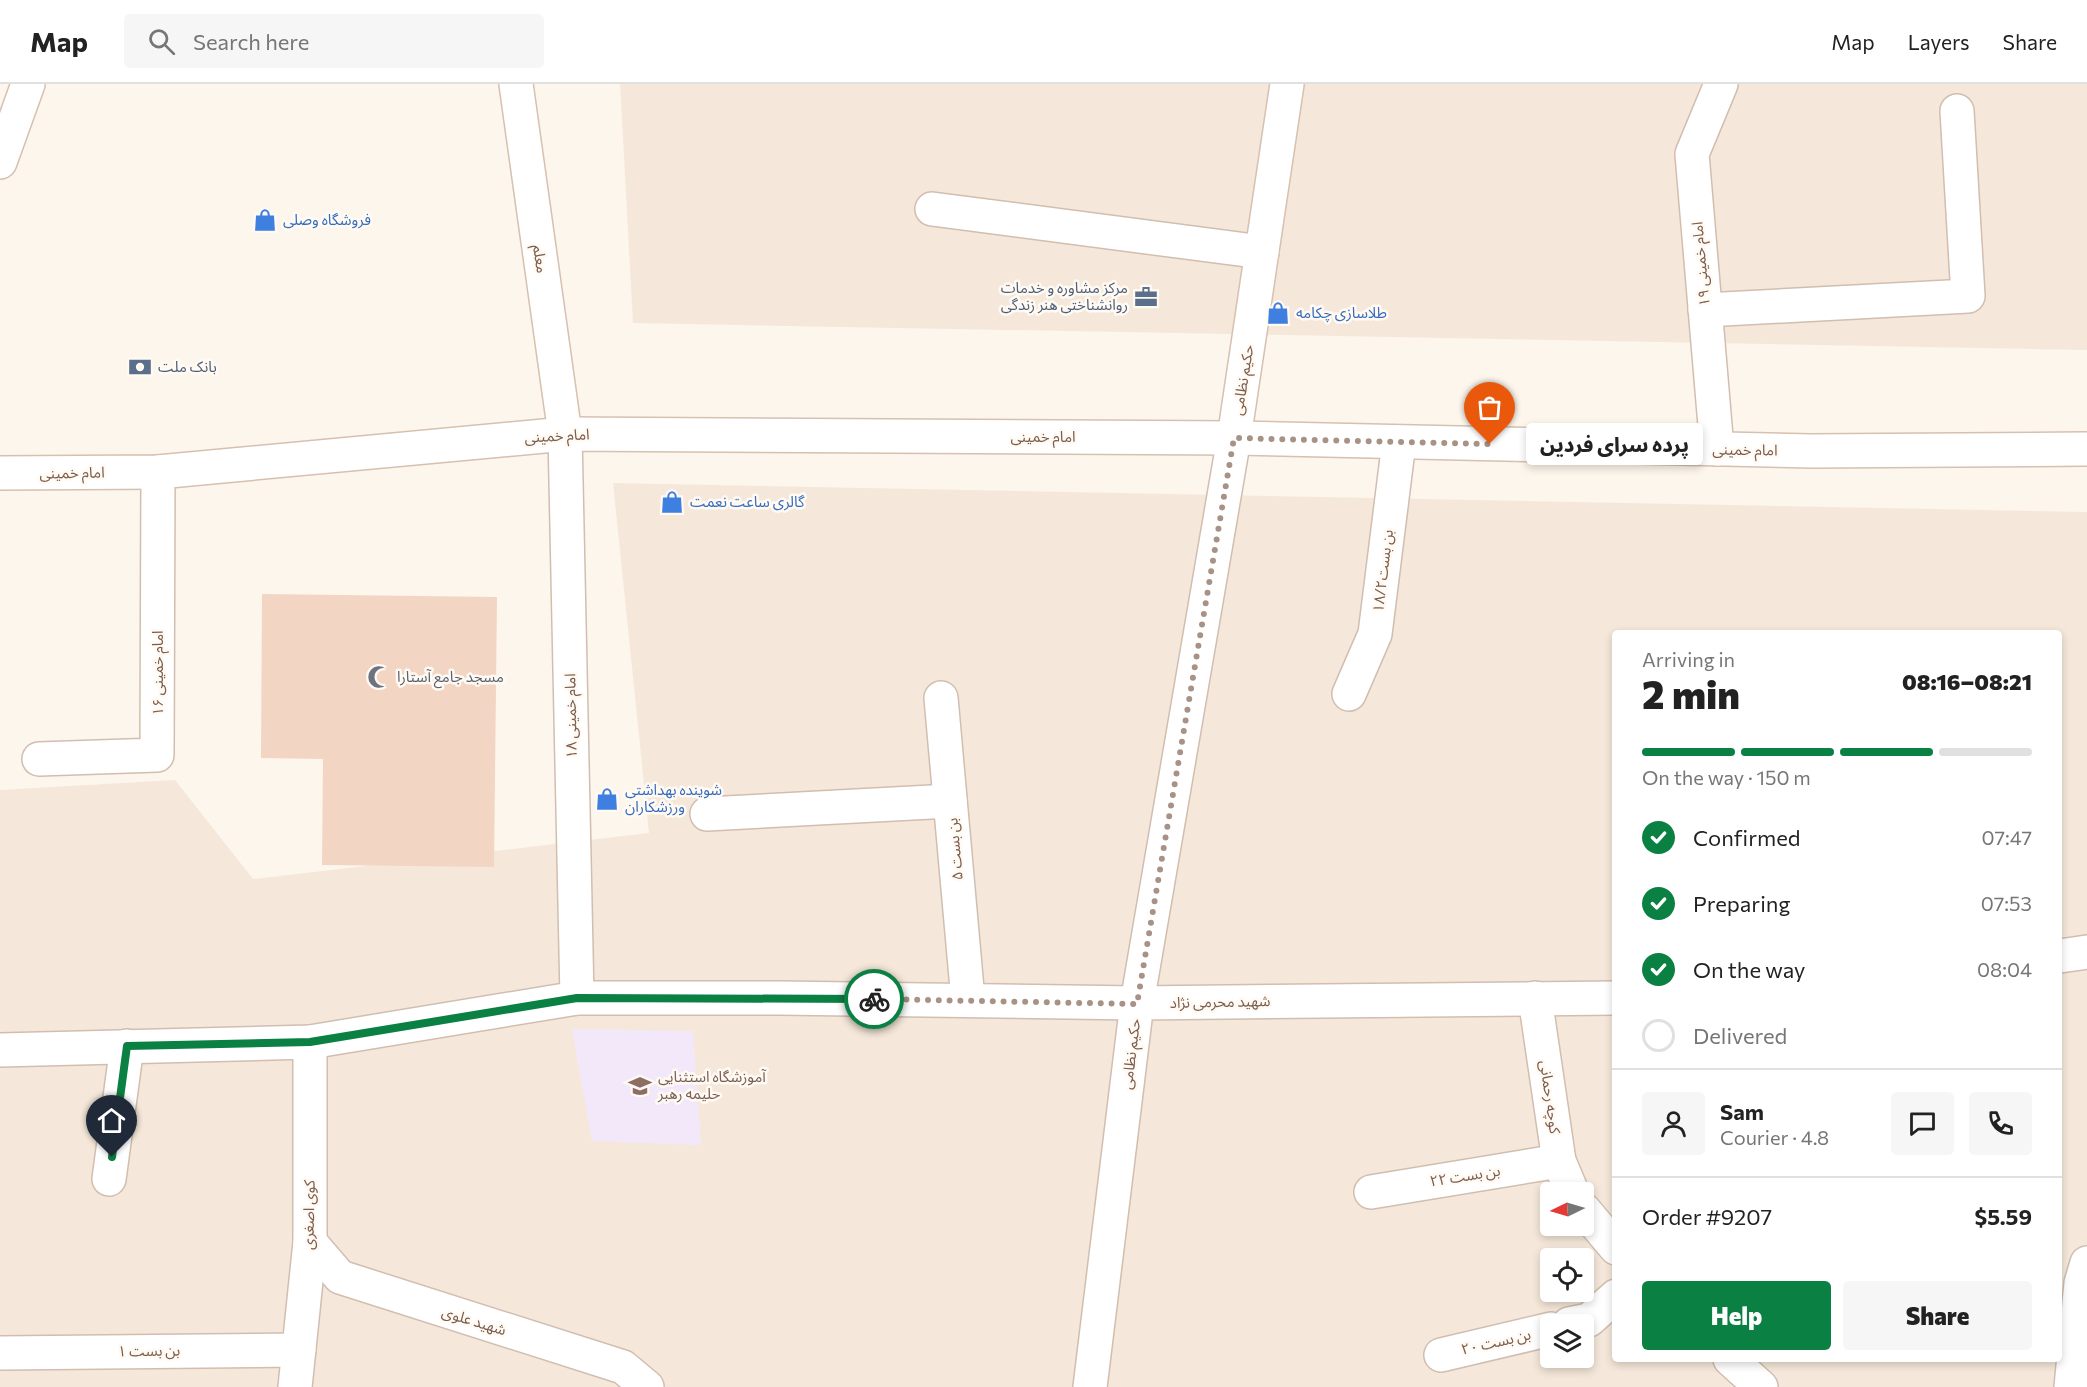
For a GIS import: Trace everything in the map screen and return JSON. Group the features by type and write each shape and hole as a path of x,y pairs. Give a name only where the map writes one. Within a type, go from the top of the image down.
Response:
{"street":[{"path":"3,145 28,84"},
{"name":"معلم","path":"516,84 565,434"},
{"name":"حکیم نظامی","path":"1089,1387 1137,1004 1234,438 1287,84"},
{"name":"امام خمینی ۱۹","path":"1717,449 1692,154 1721,84"},
{"path":"1706,310 1968,296 1957,111"},
{"path":"933,209 1262,252"},
{"name":"امام خمینی","path":"0,473 158,472 565,434 1234,438 1811,451 2087,448"},
{"name":"امام خمینی ۱۸","path":"565,434 577,998"},
{"name":"بن بست۱۸/۲","path":"1349,694 1375,634 1399,442"},
{"name":"امام خمینی ۱۶","path":"39,759 158,755 158,472"},
{"name":"بن بست ۵","path":"941,699 968,1000"},
{"path":"707,814 950,801"},
{"path":"2062,956 2087,952"},
{"name":"شهید محرمی نژاد","path":"0,1050 310,1042 577,998 968,1000 1137,1004 1612,998"},
{"name":"کوچه رحمانی","path":"1535,998 1559,1161 1568,1182"},
{"name":"کوی اصغری","path":"295,1387 310,1242 310,1042"},
{"path":"109,1179 127,1046"},
{"name":"بن بست ۲۲","path":"1371,1192 1559,1161"},
{"path":"1594,1222 1612,1243"},
{"name":"شهید علوی","path":"310,1242 340,1277 623,1367 647,1387"},
{"path":"2071,1387 2081,1283 2087,1263"},
{"path":"1594,1316 1612,1300"},
{"name":"بن بست ۲۰","path":"1441,1355 1540,1332"},
{"name":"بن بست ۱","path":"0,1353 299,1350"},
{"path":"1733,1362 1761,1387"}],"shaded area":[{"path":"620,84 2087,84 2087,350 633,323"},
{"path":"613,483 2087,512 2087,1387 0,1387 0,790 175,780 253,879 649,833"},
{"name":"آموزشگاه استثنایی حلیمه رهبر","path":"572,1029 693,1031 701,1145 592,1141"}],"building":[{"name":"مسجد جامع آستارا","path":"262,594 497,597 494,867 322,865 323,759 261,758"}],"way so far":[{"path":"874,999 1137,1004 1234,438 1490,444"}],"place":[{"name":"فروشگاه وصلی","path":"265,220"},
{"name":"مرکز مشاوره و خدمات روانشناختی هنر زندگی","path":"1146,297"},
{"name":"طلاسازی چکامه","path":"1278,313"},
{"name":"بانک ملت","path":"140,367"},
{"name":"پرده سرای فردین","path":"1490,444"},
{"name":"گالری ساعت نعمت","path":"672,502"},
{"name":"مسجد جامع آستارا","path":"379,677"},
{"name":"شوینده بهداشتی ورزشکاران","path":"607,799"},
{"name":"آموزشگاه استثنایی حلیمه رهبر","path":"640,1086"}],"route":[{"path":"112,1157 127,1046 310,1042 577,998 874,999"}]}
